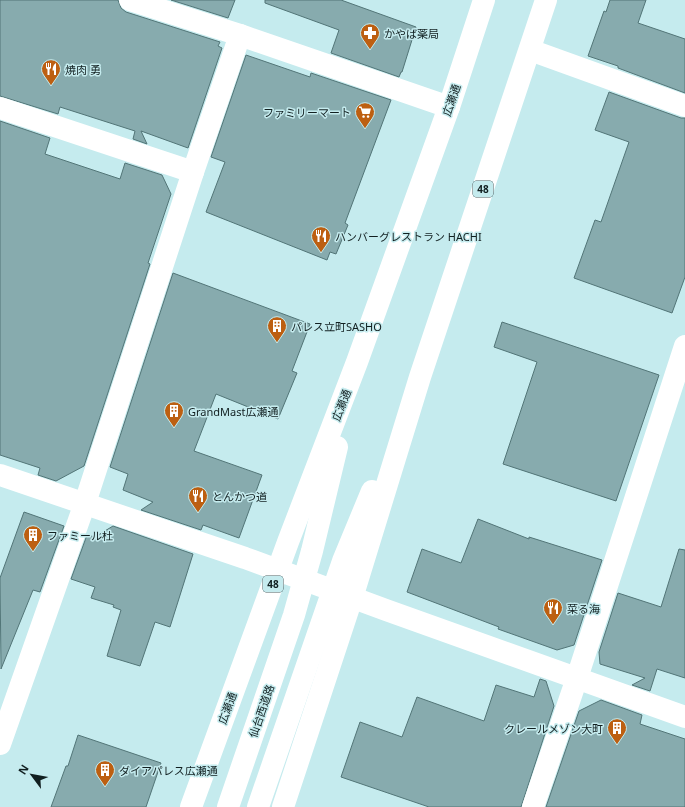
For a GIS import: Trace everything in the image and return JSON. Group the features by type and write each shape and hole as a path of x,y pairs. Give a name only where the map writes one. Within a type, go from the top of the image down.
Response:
{"main road":[{"path":"130,0 240,35 449,106"},
{"name":"広瀬通","path":"191,807 278,570 357,362 449,106 484,0"},
{"name":"48","path":"283,807 342,594 420,377 546,0"},
{"path":"0,744 85,503 192,172 240,35"},
{"path":"530,50 685,106"},
{"path":"0,108 192,172"},
{"path":"533,807 577,678 685,346"},
{"name":"48","path":"304,580 357,362"},
{"path":"0,475 278,570 685,717"},
{"name":"仙台西道路","path":"228,807 294,615 304,580"},
{"name":"48","path":"258,807 321,624 342,594"}],"building":[{"path":"0,0 118,0 121,8 126,12 220,42 218,46 222,48 188,148 141,131 147,144 133,139 135,131 60,107 58,114 0,96"},
{"path":"171,0 235,0 228,18"},
{"path":"265,0 341,0 416,27 402,72 399,77 331,53 339,30 265,3"},
{"path":"610,0 646,0 638,23 685,39 685,93 618,68 618,66 588,56 604,11 606,12"},
{"path":"246,55 310,77 311,73 391,100 345,223 348,225 336,254 330,252 327,260 206,212 225,162 211,157"},
{"path":"609,92 681,118 685,118 685,277 672,313 574,278 595,220 601,222 629,142 595,130"},
{"path":"0,121 50,138 45,154 120,179 125,163 162,175 171,194 148,263 150,264 84,466 56,481 38,475 40,468 0,455"},
{"path":"173,273 310,324 292,371 297,373 278,419 216,394 194,451 262,475 239,538 203,525 201,530 141,510 153,502 123,490 128,474 110,467"},
{"path":"502,322 659,375 616,501 503,464 537,362 494,347"},
{"name":"ファミール杜","path":"24,512 64,526 40,592 33,590 1,669 0,578"},
{"path":"478,519 529,539 529,537 602,560 574,645 557,650 498,629 499,627 407,592 422,549 461,563"},
{"path":"113,526 193,554 170,627 155,622 140,666 107,656 121,610 113,607 114,605 91,598 95,587 71,579 87,535 95,537"},
{"path":"679,549 685,550 685,678 657,669 650,691 632,685 645,678 600,664 599,652 618,593 661,607"},
{"path":"540,679 546,681 554,706 521,807 429,807 341,777 360,722 402,737 417,697 484,721 496,685 534,697"},
{"path":"601,700 642,715 640,724 685,739 685,807 546,807 579,711"},
{"name":"ダイアパレス広瀬通","path":"78,735 161,763 146,807 51,807 66,766 68,766"}],"place":[{"name":"かやば薬局","path":"370,50"},
{"name":"焼肉 勇","path":"51,86"},
{"name":"ファミリーマート","path":"365,129"},
{"name":"ハンバーグレストラン HACHI","path":"321,253"},
{"name":"パレス立町SASHO","path":"277,343"},
{"name":"GrandMast広瀬通","path":"174,428"},
{"name":"とんかつ道","path":"198,513"},
{"name":"ファミール杜","path":"33,552"},
{"name":"菜る海","path":"553,625"},
{"name":"クレールメゾン大町","path":"617,745"},
{"name":"ダイアパレス広瀬通","path":"105,787"}]}
